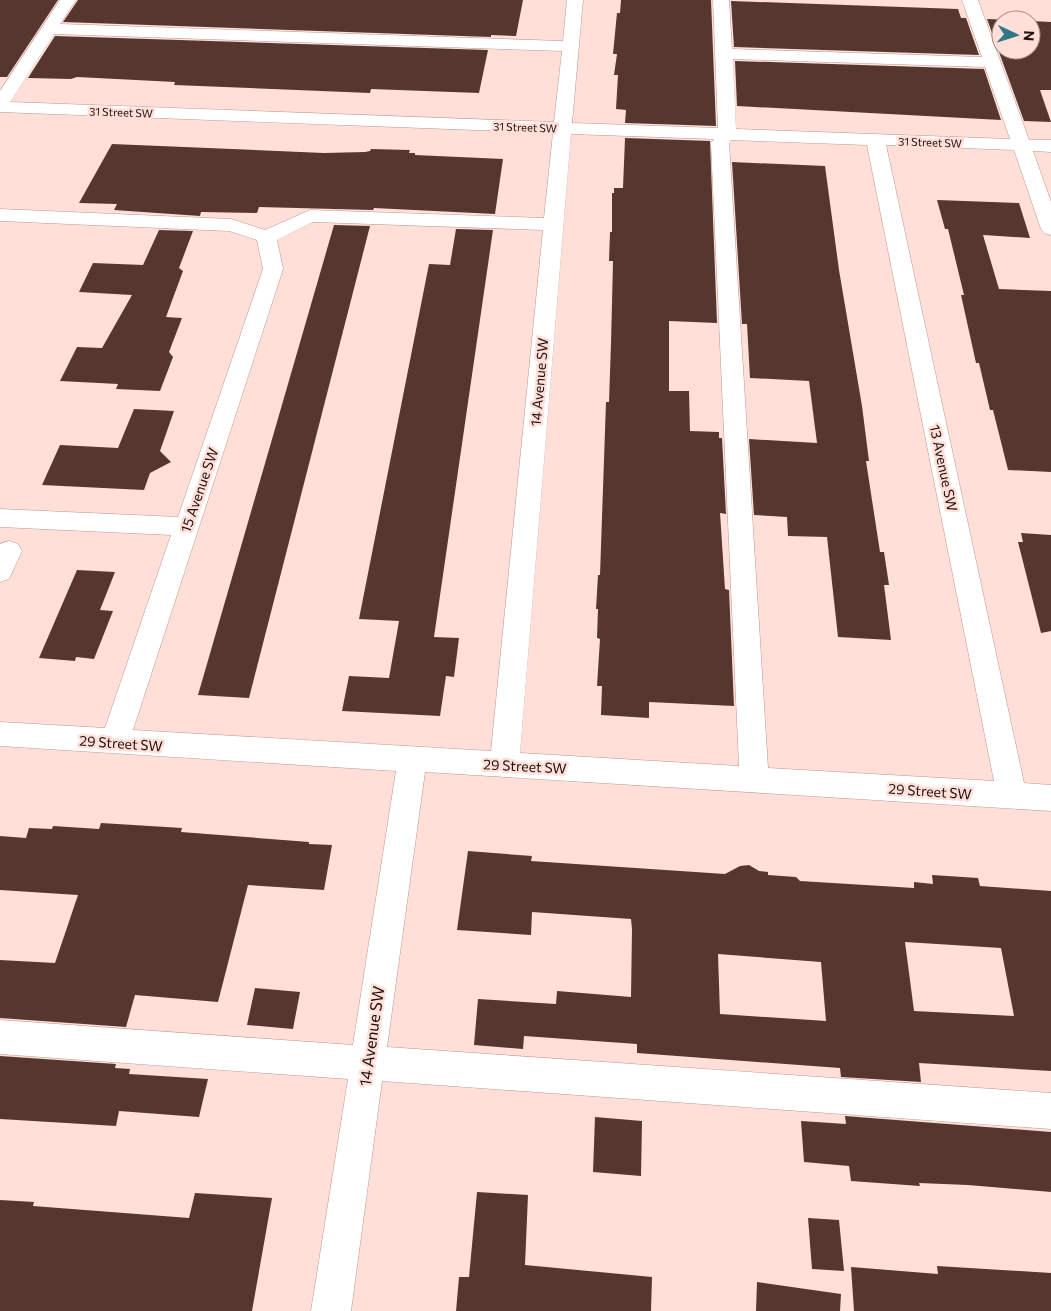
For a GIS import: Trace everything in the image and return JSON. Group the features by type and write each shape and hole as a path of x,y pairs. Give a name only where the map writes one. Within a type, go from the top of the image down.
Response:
{"street":[{"path":"0,106 68,0"},
{"name":"14 Avenue SW","path":"504,765 575,0"},
{"path":"721,0 728,123 726,134 720,143 754,780"},
{"path":"970,0 1051,229"},
{"path":"50,29 571,46"},
{"path":"724,54 992,62"},
{"name":"31 Street SW","path":"0,106 1051,146"},
{"name":"13 Avenue SW","path":"875,140 1012,796"},
{"path":"0,215 232,224 266,237 310,216 554,224"},
{"name":"15 Avenue SW","path":"115,742 273,269 266,237"},
{"path":"0,518 187,527"},
{"name":"29 Street SW","path":"0,734 1051,798"},
{"name":"14 Avenue SW","path":"331,1311 412,760"},
{"path":"0,1037 367,1064 1051,1110"}],"building":[{"path":"0,0 58,0 7,77 0,77"},
{"path":"78,0 523,0 516,36 491,35 491,37 63,22"},
{"path":"621,0 711,0 716,126 625,123 626,110 616,109 618,75 614,75 617,54 613,54 617,13 620,13"},
{"path":"731,1 958,9 961,18 966,18 979,55 734,47"},
{"path":"987,19 991,19 991,30"},
{"path":"1041,22 1051,22 1051,90 1040,90 1051,122 1024,121 1002,60 1041,60"},
{"path":"55,36 488,50 479,93 371,89 370,93 174,85 175,82 77,77 71,79 28,78"},
{"path":"735,61 984,69 1001,120 737,106"},
{"path":"625,138 710,141 717,323 669,321 669,391 689,391 690,431 719,432 719,438 722,438 726,514 720,513 725,589 729,590 734,706 649,702 649,718 601,715 602,686 597,686 600,639 597,638 598,609 596,609 598,575 600,575 606,402 609,402 611,343 613,261 609,261 610,232 612,232 612,193 614,193 614,188 623,188"},
{"path":"112,144 324,153 365,152 371,149 410,150 409,153 415,153 415,155 503,159 495,214 374,208 373,210 259,207 257,213 201,212 200,216 114,210 117,204 79,203"},
{"path":"732,162 825,166 839,270 862,406 869,461 866,461 880,552 884,552 889,585 884,585 891,640 838,637 827,537 788,536 787,517 754,515 749,439 817,443 809,381 750,378 747,324 742,324"},
{"path":"937,200 1019,203 1030,238 983,235 999,289 1051,291 1051,472 1008,470 993,410 990,410 979,363 976,363 961,295 964,295 948,229 945,229"},
{"path":"334,225 370,226 249,698 198,695"},
{"path":"456,229 493,230 434,637 459,638 454,677 446,676 440,716 342,711 349,676 389,678 399,621 359,619 429,264 450,265"},
{"path":"159,230 193,231 179,268 183,271 166,317 182,318 169,352 173,357 160,391 116,389 118,384 60,381 77,347 102,348 132,295 79,292 93,263 143,265"},
{"path":"134,409 174,411 160,451 171,462 150,473 144,490 42,485 60,445 118,448"},
{"path":"1021,533 1051,535 1051,631 1041,633 1018,542 1023,542"},
{"path":"77,570 115,572 100,610 113,611 94,659 76,657 75,661 39,658"},
{"path":"101,823 182,828 181,832 332,845 324,890 248,885 218,1002 135,995 126,1027 0,1018 0,960 55,963 78,895 0,890 0,836 26,838 29,828 52,829 53,826 99,829"},
{"path":"468,851 532,856 531,861 725,874 740,866 749,865 759,871 768,872 768,875 796,877 800,881 914,888 914,882 933,884 932,875 978,878 980,886 1051,891 1051,1071 919,1063 921,1082 841,1077 840,1068 637,1053 637,1044 524,1036 523,1049 474,1045 478,999 556,1004 557,991 631,997 631,919 532,912 531,935 457,930","holes":["905,942 1001,948 1014,1016 914,1011","718,954 821,962 826,1021 720,1014"]},
{"path":"255,988 300,992 293,1029 247,1025"},
{"path":"0,1056 116,1064 115,1068 130,1069 129,1074 208,1079 199,1117 119,1111 116,1126 0,1119"},
{"path":"845,1116 1051,1132 1051,1192 968,1185 919,1183 920,1186 851,1181 849,1166 804,1162 801,1121 846,1124"},
{"path":"595,1117 642,1121 641,1176 593,1172"},
{"path":"477,1192 528,1195 525,1265 652,1277 651,1311 456,1311 459,1277 469,1277"},
{"path":"195,1193 272,1198 252,1311 0,1311 0,1200 34,1202 33,1206 189,1218"},
{"path":"808,1218 839,1220 844,1271 812,1269"},
{"path":"937,1266 1051,1273 1051,1311 854,1311 851,1267 938,1274"},
{"path":"757,1282 841,1294 840,1311 756,1311"}]}
